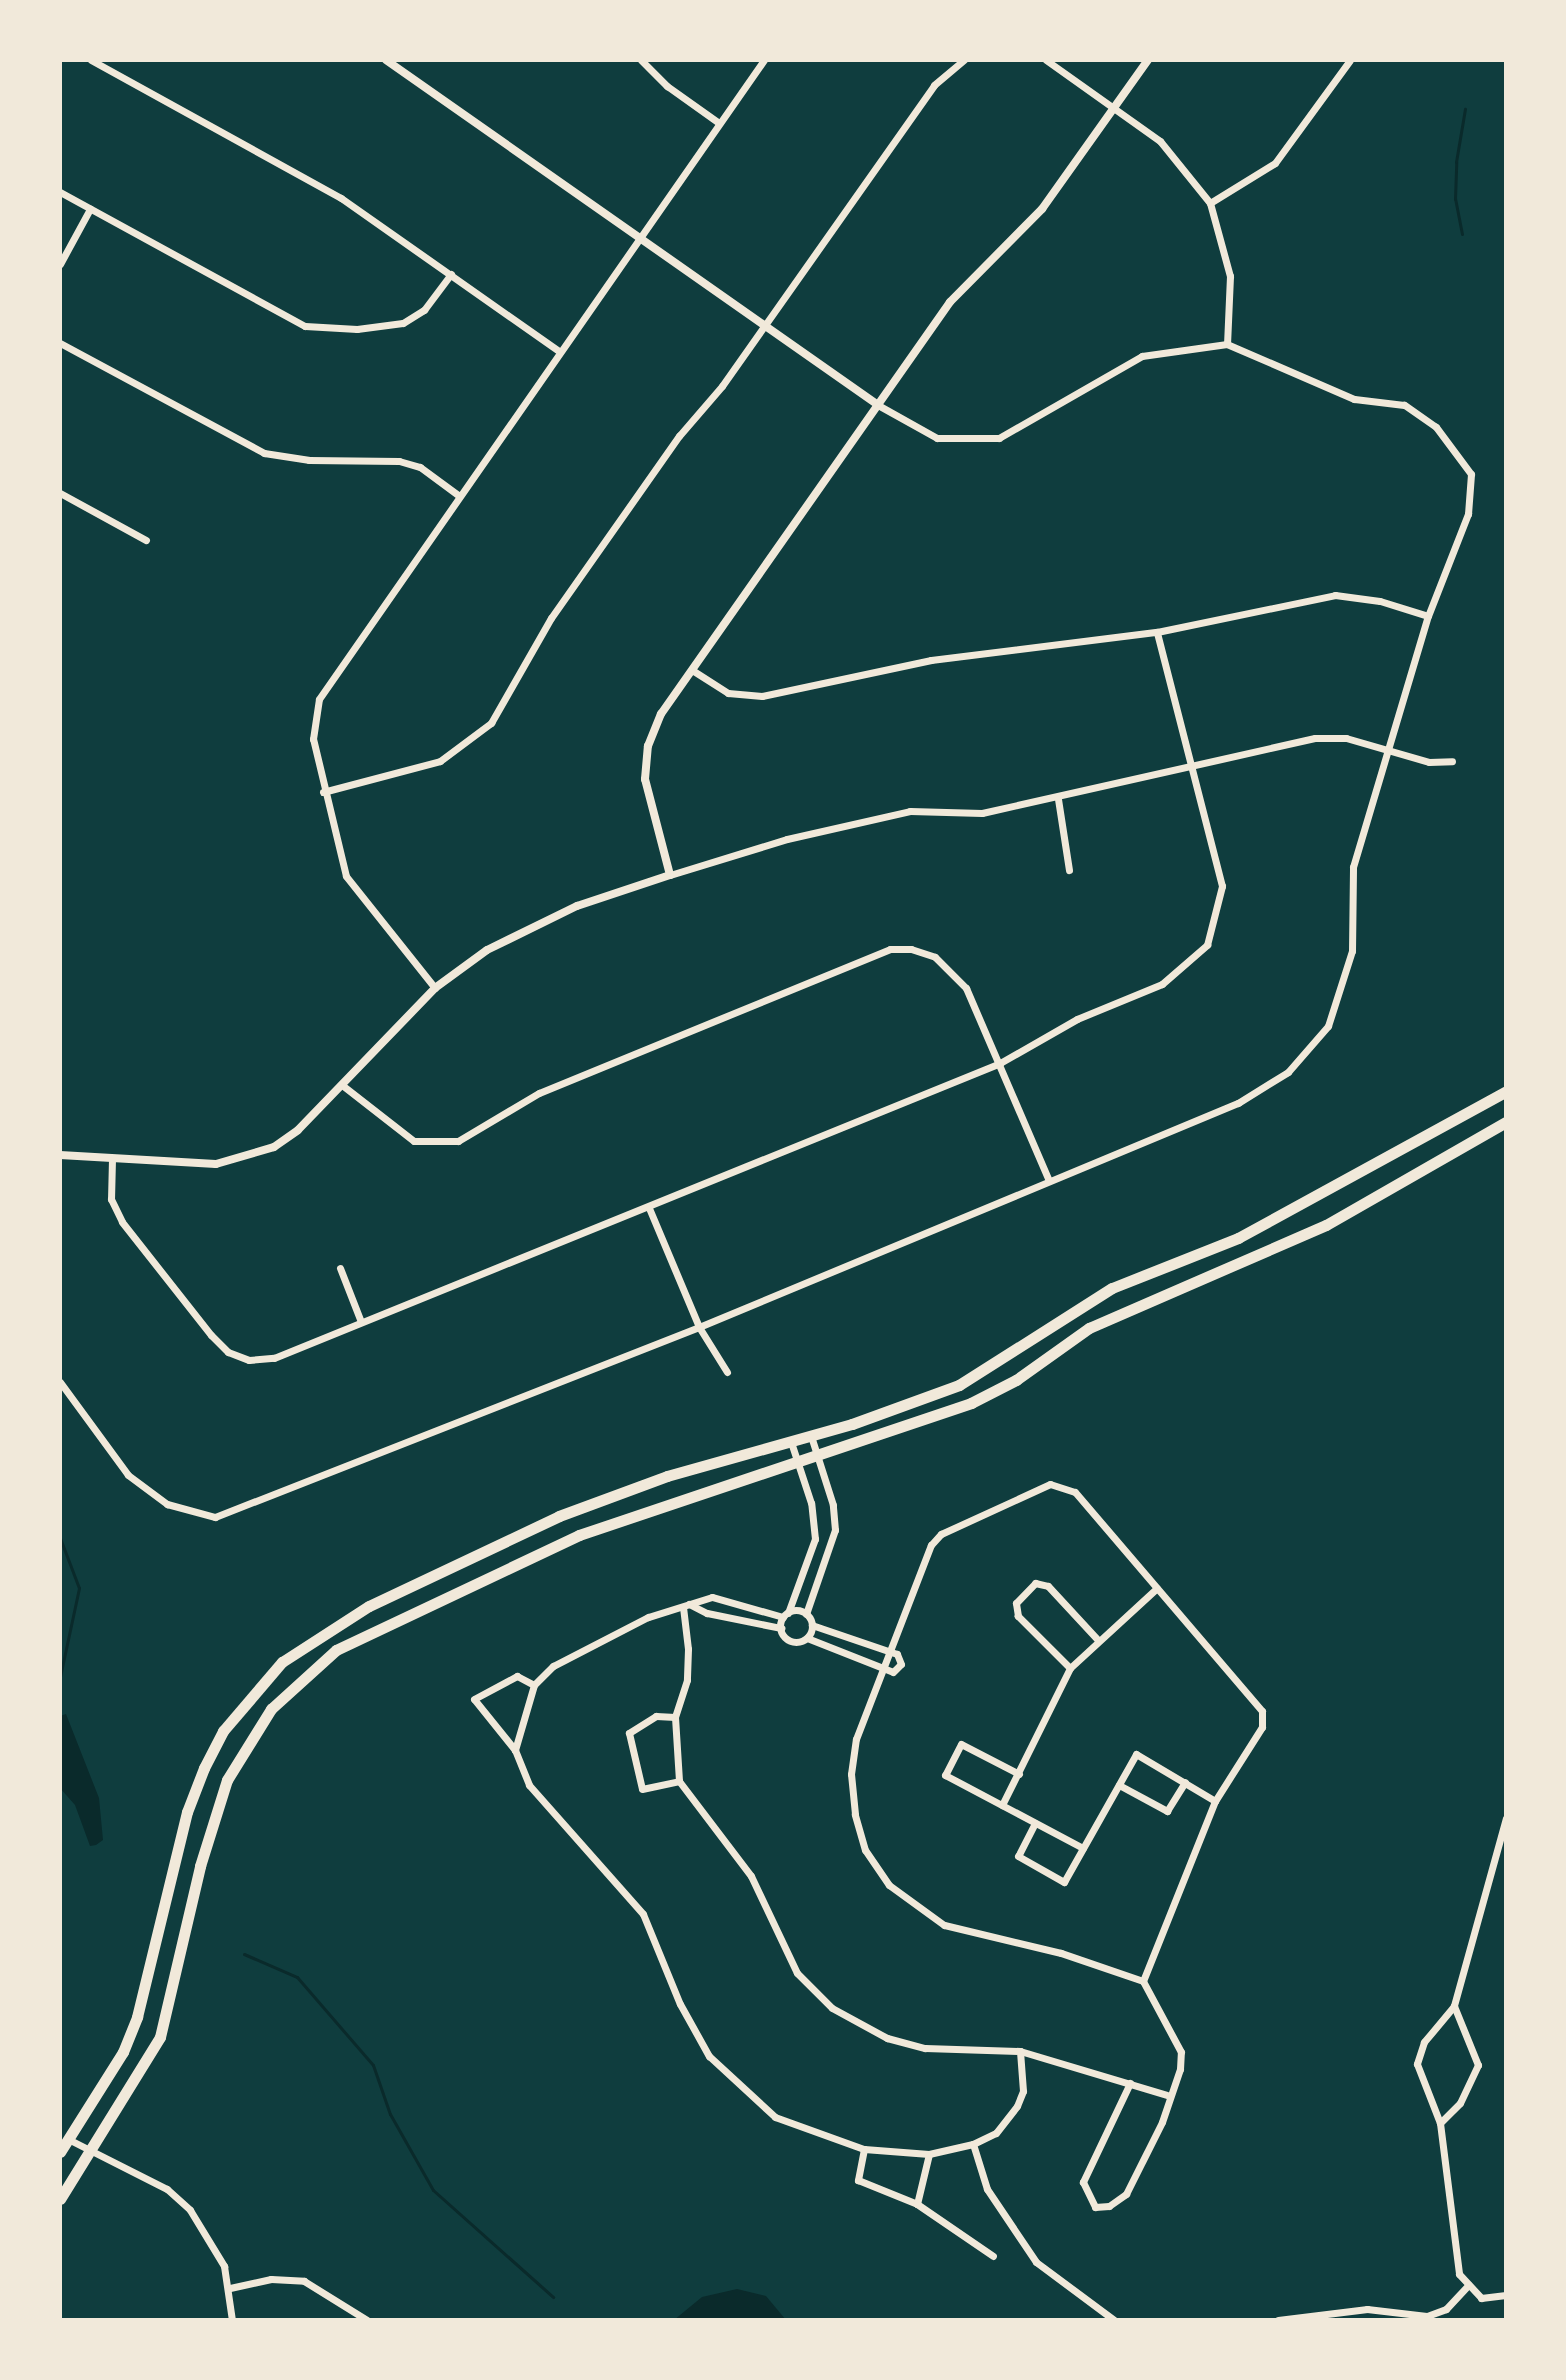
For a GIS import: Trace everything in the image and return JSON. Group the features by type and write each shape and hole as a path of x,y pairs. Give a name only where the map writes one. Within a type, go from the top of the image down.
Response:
{"highway":[{"path":"60,2152 123,2052 137,2017 187,1812 204,1768 223,1731 282,1662 369,1606 559,1516 667,1476 811,1436 959,1385 1112,1288 1238,1238 1506,1091"},
{"path":"60,2199 160,2037 200,1866 227,1780 271,1709 298,1681 336,1650 381,1626 579,1535 971,1403 1016,1380 1089,1328 1326,1225 1506,1122"}],"street":[{"path":"91,60 341,198 559,351"},
{"path":"60,1382 128,1475 167,1504 215,1517 699,1327 1238,1103 1288,1072 1328,1026 1352,951 1353,867 1428,616 1468,514 1471,474 1436,427 1404,405 1341,394 1280,362 1227,344 1142,356 999,438 937,438 878,405 386,60"},
{"path":"641,60 719,123"},
{"path":"435,988 352,888 323,792 313,729 323,690 764,60"},
{"path":"323,792 440,761 491,723 551,618 927,94 964,60"},
{"path":"1046,60 1115,108 1173,154 1210,203 1230,276 1227,344"},
{"path":"670,875 649,808 647,755 656,723 950,302 1042,209 1148,60"},
{"path":"1210,203 1275,163 1350,60"},
{"path":"60,192 287,318 314,327 371,328 409,321 424,310 451,274"},
{"path":"60,264 90,209"},
{"path":"60,343 264,453 309,460 399,461 420,467 458,495"},
{"path":"60,493 146,540"},
{"path":"692,670 728,693 762,696 931,660 1157,632 1335,595 1380,601 1428,616"},
{"path":"112,1159 111,1199 122,1222 228,1352 249,1360 274,1358 1000,1063 1077,1019 1162,984 1207,945 1222,886 1157,632"},
{"path":"60,1155 216,1164 274,1147 342,1085 435,988 487,950 544,920 670,875 787,839 910,811 982,813 1058,799 1315,738 1346,738 1429,762 1452,761"},
{"path":"1058,799 1069,845 1069,870"},
{"path":"342,1085 414,1141 458,1141 539,1093 890,949 935,957 953,971 1000,1063 1049,1181"},
{"path":"649,1208 699,1327 727,1372"},
{"path":"340,1268 361,1322"},
{"path":"686,1605 707,1613 781,1628 790,1640 807,1638 893,1672 901,1664 891,1651 812,1625 806,1614 835,1530 811,1436"},
{"path":"781,1628 815,1539 791,1442"},
{"path":"1130,2083 1083,2182 1095,2207 1109,2206 1126,2194 1162,2122 1167,2095 1180,2069 1181,2052 1143,1981 1061,1953 944,1925 889,1885 865,1850 851,1774 856,1739 931,1545 941,1534 1050,1484 1075,1492 1262,1711 1262,1727 1215,1801 1143,1981"},
{"path":"1070,1668 1018,1616 1016,1603 1035,1583 1048,1586 1097,1639"},
{"path":"1002,1805 1070,1668 1097,1639 1157,1588"},
{"path":"515,1750 534,1685 553,1666 648,1617 712,1597 786,1615 806,1614"},
{"path":"686,1605 687,1680 675,1717 679,1781 751,1876 797,1973 832,2008 887,2038 925,2048 1020,2051 1167,2095"},
{"path":"807,1638 812,1625"},
{"path":"843,1652 848,1637"},
{"path":"534,1685 517,1676 474,1699 515,1750 529,1785 643,1914 680,2004 709,2056 775,2117 864,2149 929,2154 973,2144 996,2133 1017,2106 1023,2091 1020,2051"},
{"path":"675,1717 656,1716 629,1733 642,1789 679,1781"},
{"path":"1019,1774 961,1744 945,1775 1083,1848"},
{"path":"1035,1823 1018,1856 1064,1882 1136,1754 1215,1801"},
{"path":"1119,1785 1167,1811 1185,1782"},
{"path":"1506,1818 1454,2006 1424,2042 1417,2064 1440,2123 1459,2274 1481,2298 1506,2295"},
{"path":"1440,2123 1460,2103 1478,2065 1454,2006"},
{"path":"68,2139 94,2148 167,2189 190,2210 217,2248 230,2288 232,2320"},
{"path":"973,2144 987,2189 1021,2243 1039,2264 1114,2320"},
{"path":"864,2149 858,2180 917,2204 993,2256"},
{"path":"917,2204 929,2154"},
{"path":"230,2288 271,2279 304,2281 367,2320"},
{"path":"1278,2320 1344,2310 1427,2316 1446,2309 1468,2285"}],"water":[{"path":"66,1714 99,1798 103,1840 96,1845 90,1846 75,1805 60,1788 60,1716"},
{"path":"737,2289 766,2296 786,2320 674,2320 702,2297"}],"waterway":[{"path":"1462,234 1455,199 1456,162 1465,109"},
{"path":"60,1538 79,1588 60,1677"},
{"path":"244,1954 297,1977 373,2065 390,2114 433,2190 553,2297"}]}
